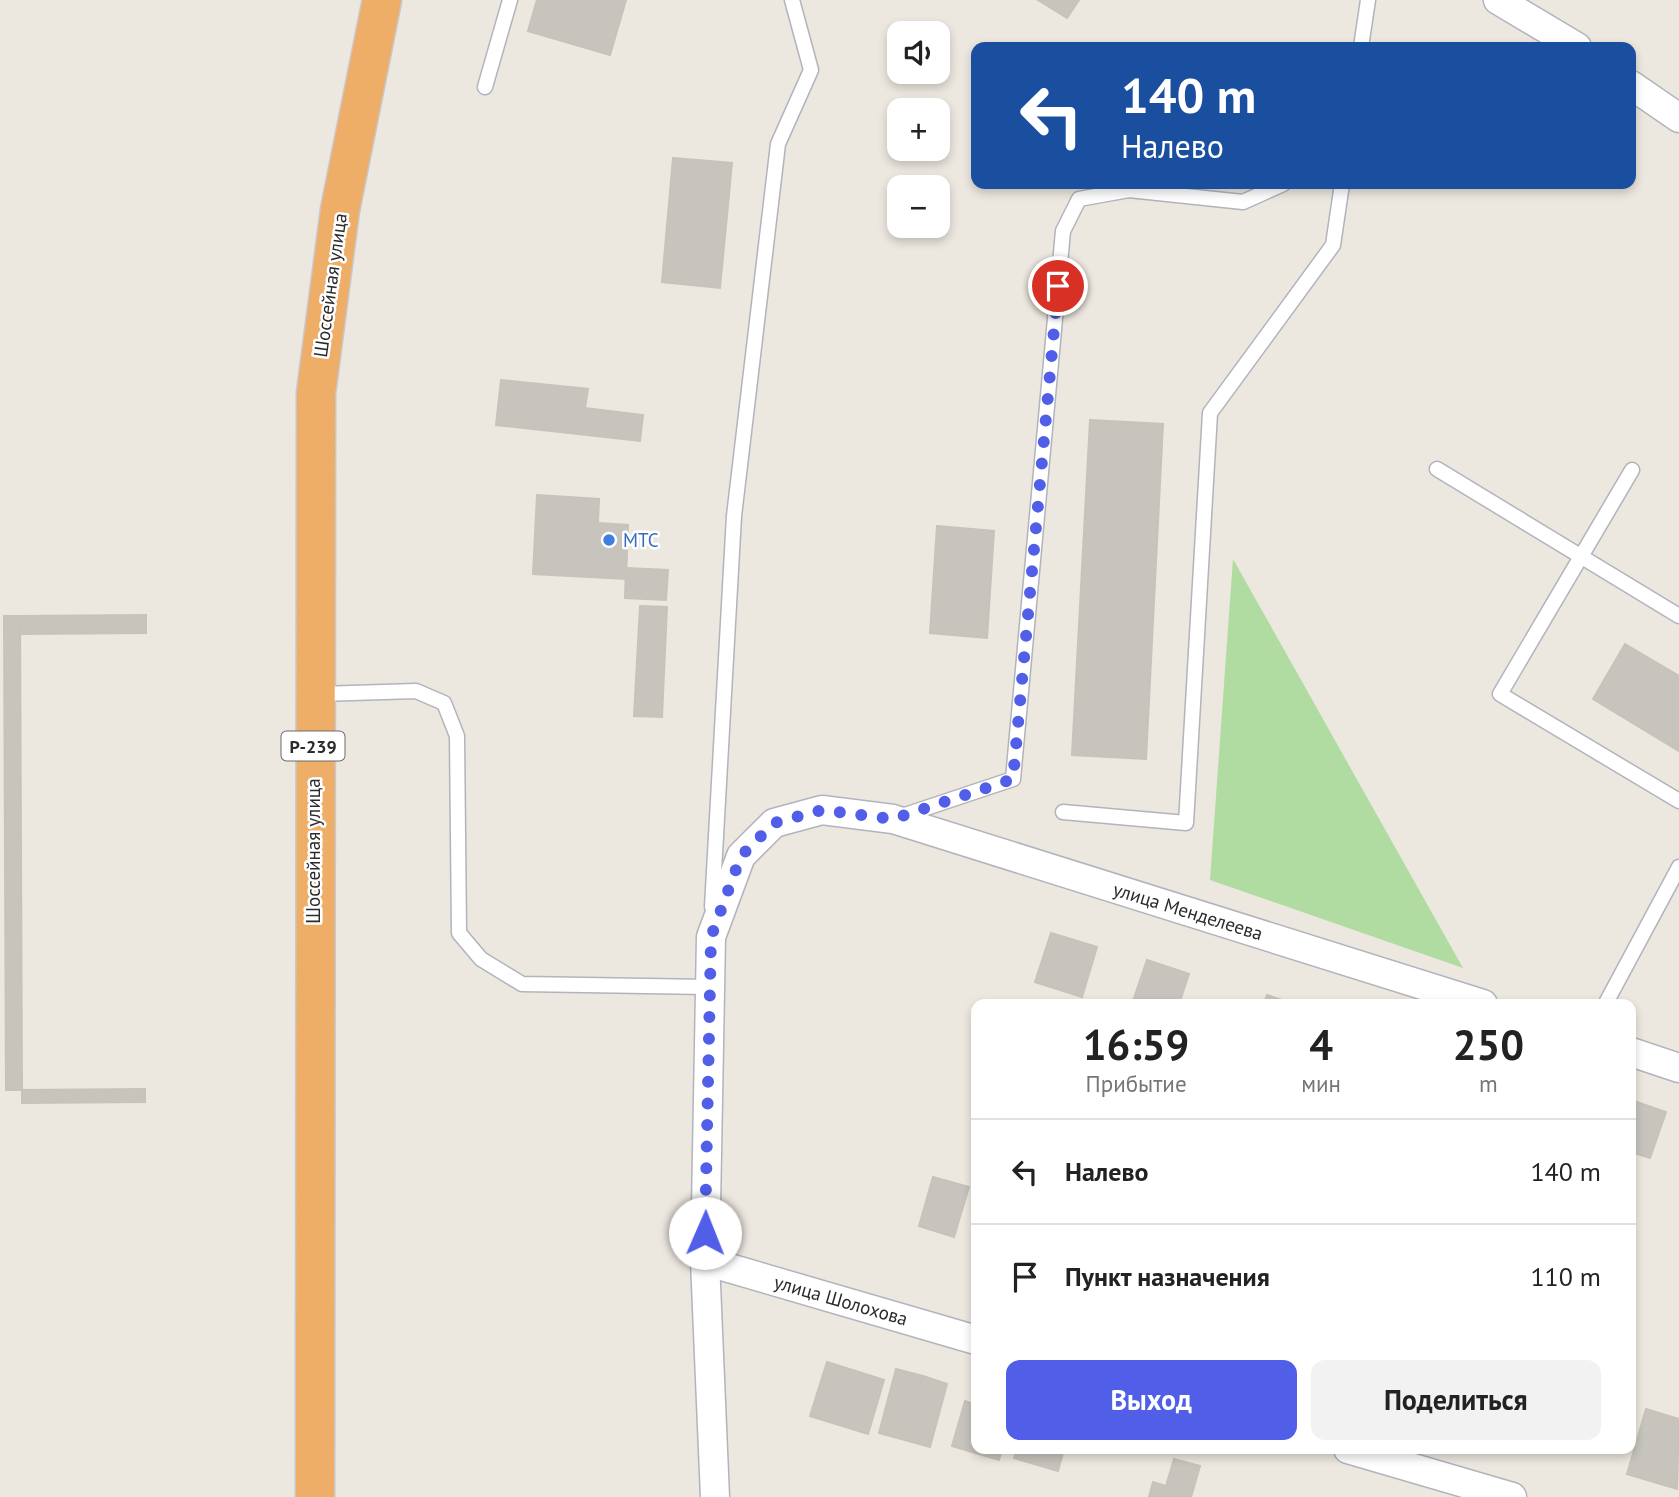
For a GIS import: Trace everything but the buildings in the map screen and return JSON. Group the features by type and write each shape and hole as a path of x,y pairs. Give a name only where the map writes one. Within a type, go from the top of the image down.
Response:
{"highway":[{"name":"Шоссейная улица","path":"315,1497 313,695 316,393 340,210 382,0"}],"street":[{"path":"1498,0 1569,42"},
{"path":"1636,88 1679,118"},
{"name":"улица Менделеева","path":"715,1497 705,1261 711,937 741,856 774,823 822,810 893,819 1467,999"},
{"path":"1636,1054 1679,1068"},
{"name":"улица Шолохова","path":"705,1261 971,1339"},
{"path":"1365,1454 1512,1497"}],"lane":[{"path":"485,87 510,0"},
{"path":"711,937 736,502 778,144 811,70 792,0"},
{"path":"1362,42 1368,0"},
{"path":"893,819 1013,779 1063,231 1079,199 1129,190 1243,202 1272,189"},
{"path":"1063,813 1186,823 1210,412 1333,245 1341,189"},
{"path":"1437,468 1580,558 1679,616"},
{"path":"1632,470 1500,694 1679,801"},
{"path":"313,695 416,691 444,703 457,736 458,933 481,958 522,984 708,987"},
{"path":"1609,999 1679,867"}],"green space":[{"path":"1233,559 1463,968 1210,880"}],"place":[{"name":"МТС","path":"609,540"}],"route":[{"path":"705,1233 711,937 741,856 774,823 822,810 893,819 1013,779 1058,286"}]}
